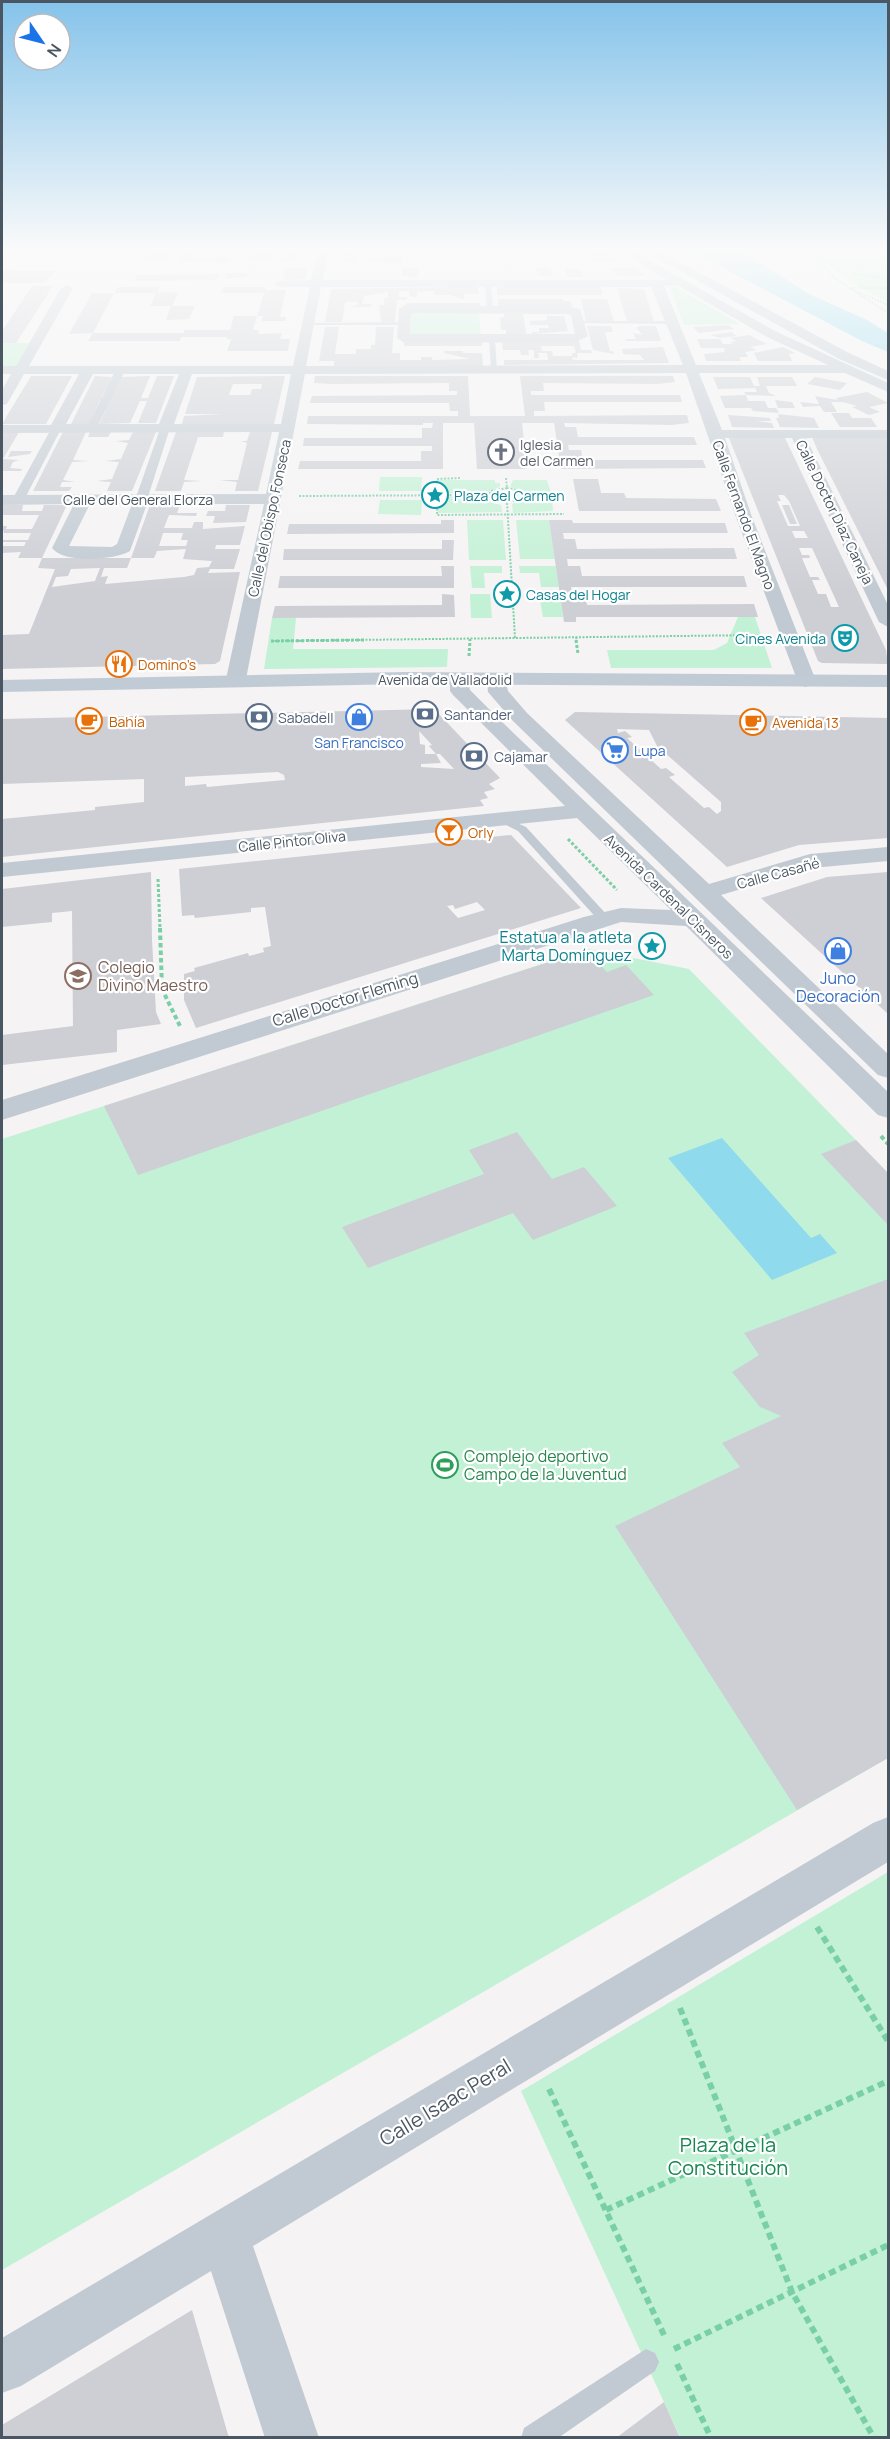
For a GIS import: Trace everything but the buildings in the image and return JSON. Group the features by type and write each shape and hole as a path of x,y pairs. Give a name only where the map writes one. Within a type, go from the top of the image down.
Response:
{"main road":[{"name":"Avenida de Valladolid","path":"2,686 236,679 460,685 888,681"},
{"name":"Avenida de Valladolid","path":"2,698 460,685"},
{"name":"Avenida de Valladolid","path":"497,685 888,696"}],"street":[{"path":"2,401 23,365"},
{"name":"Calle del Obispo Fonseca","path":"236,679 301,365"},
{"name":"Calle Fernando El Magno","path":"690,365 806,681"},
{"path":"836,365 888,388"},
{"path":"863,365 888,376"},
{"path":"91,429 121,369"},
{"path":"84,500 60,548 71,553 116,552 124,546 187,369"},
{"path":"2,370 845,369"},
{"path":"10,500 56,429 88,370"},
{"path":"2,429 288,428"},
{"path":"715,434 888,434"},
{"name":"Calle Doctor Díaz Caneja","path":"796,434 888,622"},
{"name":"Calle del General Elorza","path":"10,500 274,498"},
{"name":"Avenida Cardenal Cisneros","path":"460,685 582,812 888,1108"},
{"name":"Avenida Cardenal Cisneros","path":"497,685 704,893 888,1069"},
{"name":"Calle Pintor Oliva","path":"2,870 582,812"},
{"name":"Calle Casañé","path":"704,893 810,861 888,854"},
{"name":"Calle Doctor Fleming","path":"2,1110 604,919 621,915 655,915 694,919"},
{"name":"Calle Isaac Peral","path":"2,2367 888,1838"},
{"path":"224,2235 292,2438"}],"lane":[{"path":"494,365 494,370"},
{"path":"502,819 522,828 604,919"},
{"path":"534,2438 646,2362"}],"path":[{"path":"460,478 437,479 437,515 564,514"},
{"path":"506,478 507,488"},
{"path":"487,495 491,491 507,488 517,489 525,495 561,495"},
{"path":"274,498 487,495 495,502 507,503 522,500 525,495"},
{"path":"507,503 515,638"},
{"path":"244,642 789,635"},
{"path":"157,854 162,989 192,1048"},
{"path":"796,1894 888,2041"},
{"path":"666,1971 792,2292 874,2438"},
{"path":"531,2050 711,2438"},
{"path":"606,2210 888,2081"},
{"path":"646,2362 888,2245"}],"green space":[{"path":"2,365 23,365 20,370 2,370"},
{"path":"380,477 422,477 421,491 379,491"},
{"path":"438,480 495,480 495,483 500,483 500,487 483,494 438,493"},
{"path":"513,480 547,480 551,493 528,494 510,487"},
{"path":"438,497 483,497 489,502 501,505 502,512 438,513"},
{"path":"529,497 552,497 553,511 513,513 512,504"},
{"path":"380,500 422,500 421,515 378,514"},
{"path":"467,520 503,520 506,560 469,560"},
{"path":"516,520 549,520 555,559 520,559"},
{"path":"470,566 502,566 502,573 484,573 485,588 472,588"},
{"path":"519,566 556,566 559,587 541,587 539,573 520,573"},
{"path":"470,594 490,594 492,618 471,618"},
{"path":"539,594 560,594 563,617 543,617"},
{"path":"738,617 755,617 772,668 611,668 607,650 714,650 727,643"},
{"path":"272,618 296,618 293,649 448,649 447,667 264,669"},
{"name":"Complejo deportivo Campo de la Juventud","path":"588,949 689,969 888,1173 888,1758 2,2270 2,1139"},
{"name":"Plaza de la Constitución","path":"888,1872 888,2437 680,2437 521,2091"}],"water":[{"path":"722,1138 811,1238 820,1234 837,1253 772,1280 668,1158"}],"place":[{"name":"Iglesia del Carmen","path":"501,452"},
{"name":"Plaza del Carmen","path":"435,495"},
{"name":"Casas del Hogar","path":"507,594"},
{"name":"Cines Avenida","path":"845,638"},
{"name":"Domino's","path":"119,664"},
{"name":"Santander","path":"425,714"},
{"name":"Sabadell","path":"259,717"},
{"name":"San Francisco","path":"359,717"},
{"name":"Bahía","path":"89,721"},
{"name":"Avenida 13","path":"753,722"},
{"name":"Lupa","path":"615,750"},
{"name":"Cajamar","path":"474,756"},
{"name":"Orly","path":"449,832"},
{"name":"Estatua a la atleta Marta Domínguez","path":"652,946"},
{"name":"Juno Decoración","path":"838,951"},
{"name":"Colegio Divino Maestro","path":"78,976"},
{"name":"Complejo deportivo Campo de la Juventud","path":"445,1465"}]}
